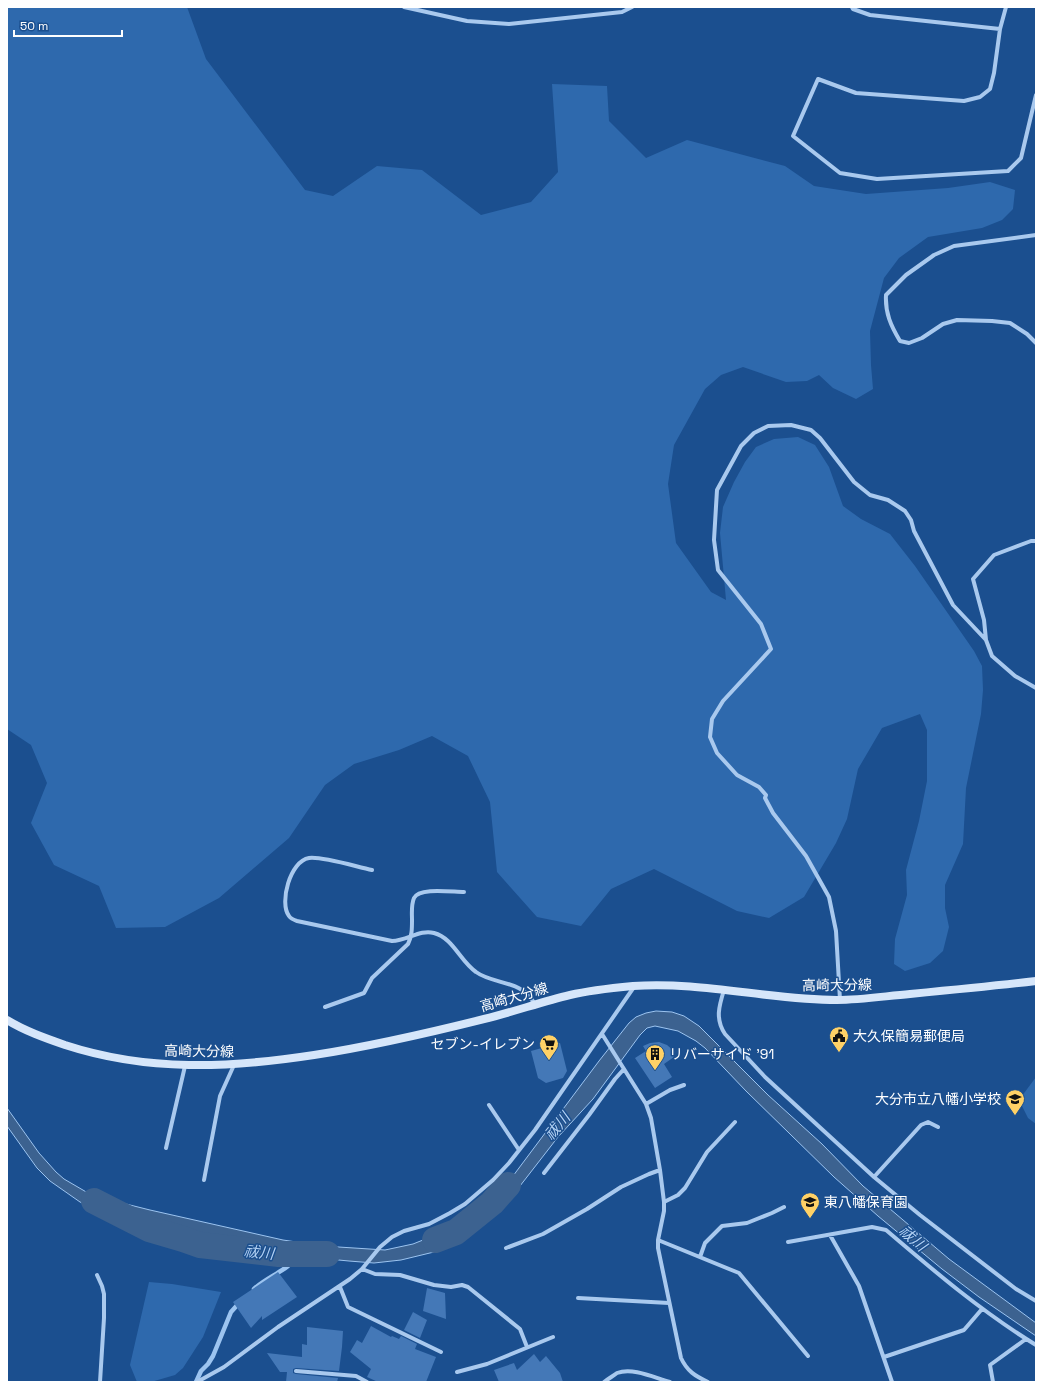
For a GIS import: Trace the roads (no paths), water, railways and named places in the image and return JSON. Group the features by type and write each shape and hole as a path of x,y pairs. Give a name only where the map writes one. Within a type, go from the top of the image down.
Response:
{"main road":[{"name":"高崎大分線","path":"7,1020 34,1034 85,1051 119,1059 185,1066 234,1065 266,1062 332,1052 404,1038 488,1019 571,995 634,986 694,986 793,998 840,1000 1036,982"}],"street":[{"path":"404,7 467,20 509,24 622,12 632,7"},
{"path":"852,7 853,9 870,15 1000,29"},
{"path":"1006,7 1000,29 994,73 990,89 980,97 964,101 856,93 818,79 793,136 840,173 877,179 1008,171 1021,158 1036,95"},
{"path":"1036,235 954,246 934,255 906,275 886,295 886,307 891,326 900,341 909,343 922,338 943,324 957,320 1010,323 1027,334 1036,343"},
{"path":"840,1000 836,930 829,898 806,856 773,813 765,798 766,795 759,788 737,775 717,753 710,737 712,718 723,701 771,649 761,624 718,570 714,540 717,490 741,446 754,433 768,426 791,425 811,430 820,438 854,482 870,495 888,500 905,511 911,520 914,530 953,605 986,640"},
{"path":"1036,541 1031,541 994,555 973,579 984,620 986,640 992,656 1015,676 1036,688"},
{"path":"372,870 317,857 303,860 295,867 288,883 286,900 288,915 297,921 392,941 403,940 427,932 438,934 443,937 475,972 488,979 517,987 528,995 536,1005"},
{"path":"325,1007 364,993 372,978 404,948 412,937 412,903 418,893 426,891 464,892"},
{"path":"197,1382 224,1368 284,1323 340,1287 363,1267 380,1247 396,1234 429,1224 459,1208 493,1180 520,1150 539,1124 634,986"},
{"path":"724,990 720,1002 718,1018 720,1027 765,1078 874,1177 920,1215 1016,1289 1036,1301"},
{"path":"602,1034 646,1104 651,1118 664,1202 664,1215 658,1240 669,1303 681,1358 684,1364 696,1376 708,1382"},
{"path":"204,1180 220,1096 234,1065"},
{"path":"166,1148 185,1066"},
{"path":"544,1173 624,1069"},
{"path":"646,1104 670,1090 684,1085"},
{"path":"489,1105 520,1150"},
{"path":"664,1202 678,1195 685,1188 707,1152 735,1122"},
{"path":"874,1177 921,1125 928,1122 938,1127"},
{"path":"506,1248 542,1234 587,1209 621,1187 660,1170"},
{"path":"700,1257 704,1244 722,1226 758,1219 784,1207"},
{"path":"788,1242 872,1227 886,1230 982,1309 1036,1345"},
{"path":"830,1235 859,1286 892,1382"},
{"path":"658,1240 739,1273 808,1356"},
{"path":"363,1267 375,1274 400,1275 434,1285 451,1287 462,1285 468,1287 520,1329 527,1347"},
{"path":"97,1275 104,1294 100,1382"},
{"path":"340,1287 348,1307 441,1352"},
{"path":"578,1298 669,1303"},
{"path":"884,1357 964,1330 982,1309"},
{"path":"457,1372 487,1364 553,1337"},
{"path":"993,1382 990,1365 1026,1339"},
{"path":"296,1371 356,1376 367,1382"},
{"path":"604,1382 618,1373 626,1371 635,1372 670,1382"}],"water":[{"path":"656,1011 672,1012 684,1016 699,1026 768,1095 822,1144 863,1186 949,1259 1036,1323 1036,1336 979,1297 942,1269 878,1216 834,1177 746,1091 705,1048 678,1031 655,1026 647,1028 640,1035 593,1099 558,1137 499,1213 496,1210 461,1242 434,1252 401,1260 374,1263 307,1257 180,1231 95,1209 80,1202 50,1181 37,1168 7,1126 7,1108 39,1153 56,1172 64,1179 88,1193 106,1199 283,1240 323,1246 385,1250 413,1244 463,1224 473,1222 507,1184 629,1023 636,1017"}],"waterway":[{"name":"祓川","path":"435,1240 456,1232 492,1203 508,1185"},
{"name":"祓川","path":"94,1201 149,1229 200,1245 279,1254 327,1254"},
{"path":"254,1289 284,1269 299,1254"},
{"path":"196,1382 201,1371 213,1356 231,1312 240,1302"}],"place":[{"name":"大久保簡易郵便局","path":"839,1053"},
{"name":"セブン-イレブン","path":"549,1061"},
{"name":"リバーサイド '91","path":"655,1071"},
{"name":"大分市立八幡小学校","path":"1015,1116"},
{"name":"東八幡保育園","path":"810,1219"}]}
